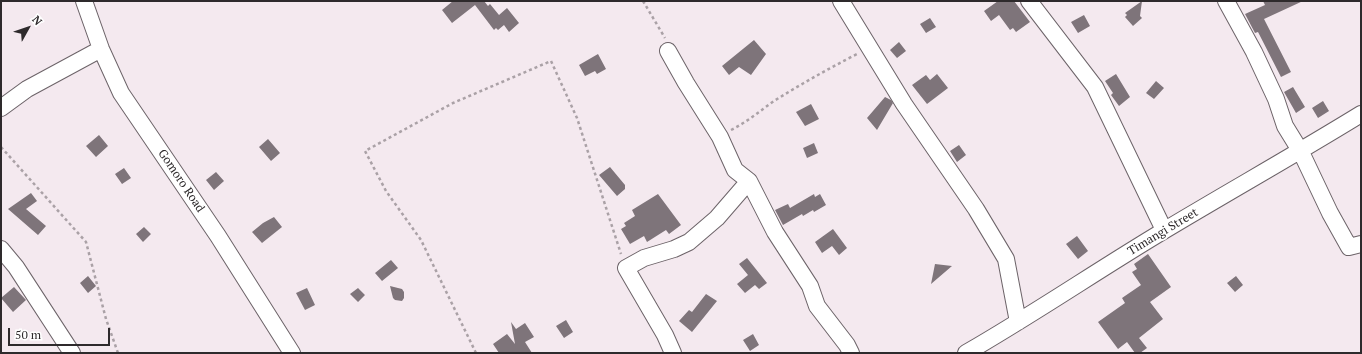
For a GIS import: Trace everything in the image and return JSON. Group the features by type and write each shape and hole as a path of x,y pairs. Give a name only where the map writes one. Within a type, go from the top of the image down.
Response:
{"street":[{"name":"Gomoro Road","path":"84,1 100,49 121,93 218,236 292,353"},
{"path":"841,1 904,104 976,209 1006,259 1018,322"},
{"path":"1029,1 1095,87 1164,230"},
{"path":"1226,1 1254,52 1276,99 1285,126 1301,152 1330,213 1349,247 1361,244"},
{"path":"1,108 27,89 100,49"},
{"path":"668,51 720,137 734,170 749,181 775,232 810,286 816,306 847,345 851,353"},
{"name":"Timangi Street","path":"966,353 1164,230 1301,152 1361,114"},
{"path":"673,353 665,335 626,268 644,258 674,249 689,242 717,218 749,181"},
{"path":"1,249 16,266 72,353"}],"path":[{"path":"643,1 666,39 668,51"},
{"path":"720,137 746,122 773,102 822,72 869,48"},
{"path":"476,353 421,240 386,191 365,151 453,103 551,61 577,118 626,268"},
{"path":"1,147 86,242 106,319 118,353"}],"building":[{"path":"453,1 484,1 488,6 490,4 499,15 507,8 519,23 509,32 504,25 498,30 496,28 494,30 475,5 452,23 442,10"},
{"path":"998,1 1014,1 1030,22 1016,32 1013,28 1010,30 999,15 991,21 984,11"},
{"path":"1142,1 1140,16 1142,18 1133,26 1125,17 1127,15 1125,13"},
{"path":"1263,1 1303,1 1264,19 1291,72 1281,77 1258,32 1255,33 1245,14 1265,5"},
{"path":"1084,15 1090,26 1078,33 1071,22"},
{"path":"930,18 936,27 926,33 920,24"},
{"path":"754,40 766,54 751,75 739,67 729,75 722,66"},
{"path":"899,42 906,51 897,58 890,50"},
{"path":"598,54 606,69 597,74 595,71 585,76 579,65"},
{"path":"937,74 948,88 927,104 912,85 926,75 930,80"},
{"path":"1116,74 1130,97 1119,106 1111,95 1113,93 1105,81"},
{"path":"1156,81 1164,88 1154,99 1146,93"},
{"path":"1293,87 1305,107 1296,113 1284,92"},
{"path":"885,97 893,103 877,130 867,118"},
{"path":"1323,101 1329,111 1318,118 1312,108"},
{"path":"811,104 819,119 805,126 796,112"},
{"path":"99,135 108,146 96,157 86,146"},
{"path":"268,139 280,153 271,161 259,147"},
{"path":"814,143 818,153 807,158 803,148"},
{"path":"959,145 966,155 957,162 950,151"},
{"path":"610,167 625,185 625,189 617,196 599,175"},
{"path":"124,168 131,178 122,184 115,174"},
{"path":"216,172 224,181 214,190 206,180"},
{"path":"31,193 37,201 26,209 46,226 38,235 8,209"},
{"path":"658,194 681,225 669,234 666,230 647,242 644,236 630,244 621,229 626,226 624,223 635,216 632,210"},
{"path":"814,194 815,197 820,194 826,205 814,212 813,210 803,216 802,214 783,225 775,210 788,204 790,208"},
{"path":"274,217 282,227 262,243 252,232 263,223"},
{"path":"144,227 151,234 143,242 136,234"},
{"path":"833,229 847,248 839,255 832,246 822,253 815,242"},
{"path":"1077,236 1088,251 1078,259 1066,244"},
{"path":"1148,254 1171,287 1150,302 1163,319 1139,338 1147,348 1140,353 1135,353 1127,342 1118,349 1098,322 1125,303 1122,298 1141,285 1132,272 1137,269 1134,264"},
{"path":"747,258 767,283 759,289 755,285 745,293 737,284 748,275 739,264"},
{"path":"391,260 398,268 382,281 375,273"},
{"path":"935,264 952,266 931,284"},
{"path":"88,276 96,286 88,293 80,283"},
{"path":"1236,276 1243,285 1235,292 1227,283"},
{"path":"390,286 402,289 404,292 404,298 402,301 395,300 393,298"},
{"path":"14,287 26,300 13,312 1,298"},
{"path":"307,288 315,305 305,310 296,293"},
{"path":"358,288 365,295 358,302 350,294"},
{"path":"706,294 717,301 692,332 679,321 689,310 692,312"},
{"path":"566,320 573,332 564,338 556,326"},
{"path":"511,322 516,329 525,323 534,337 525,342 532,353 499,353 493,344 507,334 515,344"},
{"path":"753,334 759,345 750,351 743,340"}]}
